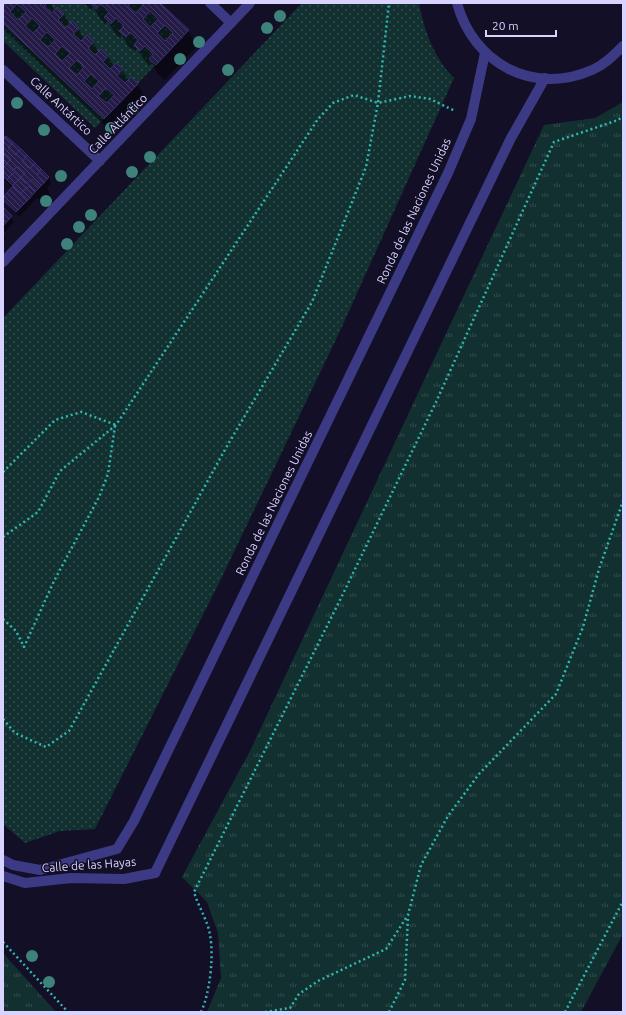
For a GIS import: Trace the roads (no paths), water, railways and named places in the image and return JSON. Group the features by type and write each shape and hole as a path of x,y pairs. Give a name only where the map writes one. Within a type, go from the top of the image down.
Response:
{"street":[{"path":"210,3 232,23"},
{"name":"Calle Atlántico","path":"3,262 250,3"},
{"path":"458,3 461,16 472,37 485,53 498,64 512,71 535,78 565,78 592,70 608,61 623,46"},
{"name":"Ronda de las Naciones Unidas","path":"3,860 13,865 40,870 117,849 145,799 448,173 471,119 485,53"},
{"name":"Calle Antártico","path":"3,70 100,161"},
{"name":"Calle de las Hayas","path":"3,876 25,883 70,878 124,879 155,873 510,138 545,78"}]}
